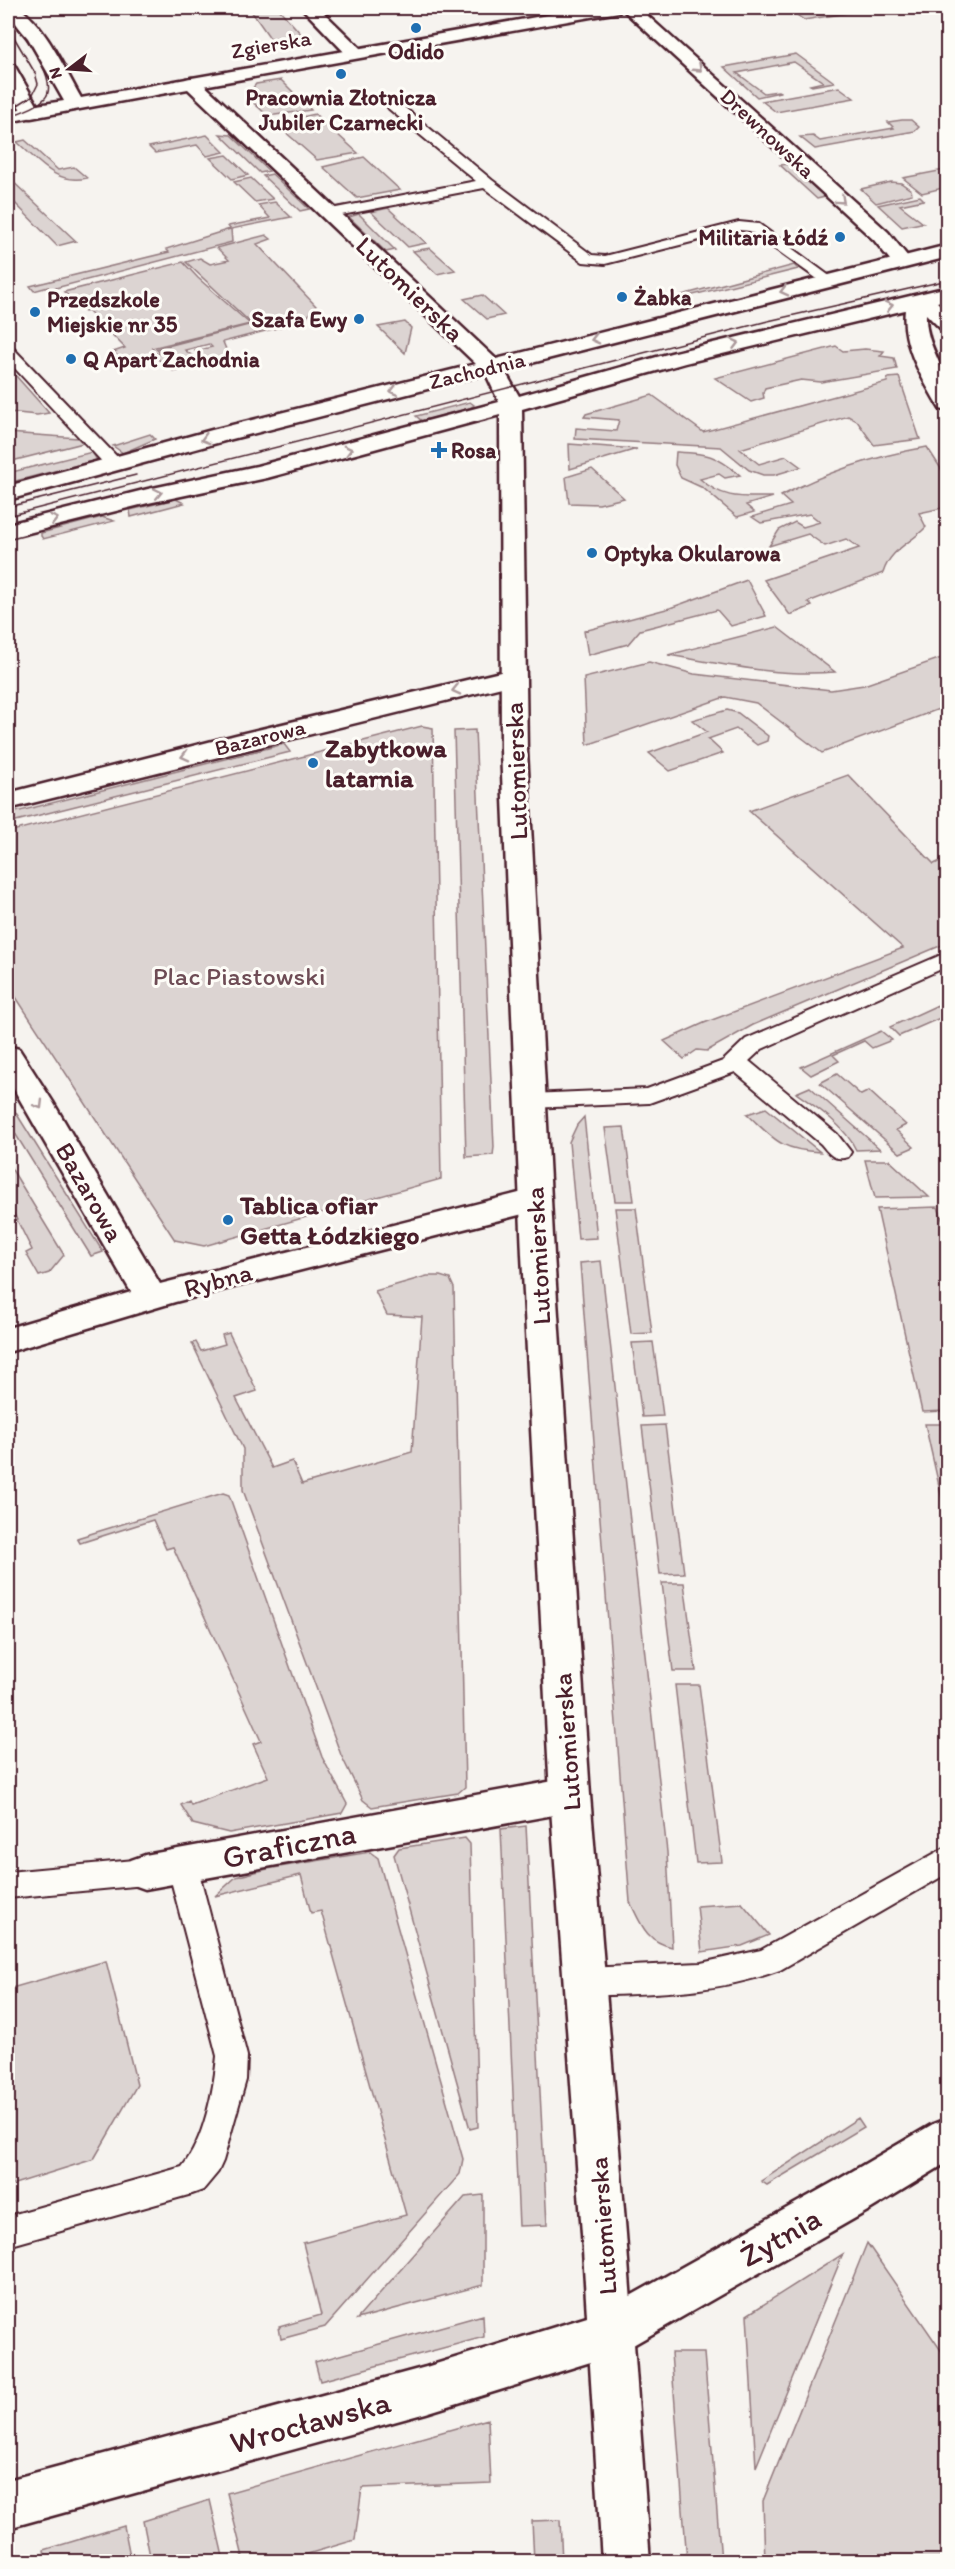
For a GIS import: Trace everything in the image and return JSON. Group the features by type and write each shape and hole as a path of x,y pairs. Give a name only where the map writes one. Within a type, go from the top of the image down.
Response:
{"main road":[{"path":"8,8 18,12 29,27 75,105"},
{"path":"310,8 355,53"},
{"name":"Zgierska","path":"8,117 192,82 613,8"},
{"name":"Drewnowska","path":"630,8 881,236 902,262 919,300"},
{"path":"8,69 32,112"},
{"name":"Lutomierska","path":"192,82 491,366 502,382 511,405 514,750 535,1200 570,1795 626,2562"},
{"name":"Zachodnia","path":"8,493 220,435 948,251"},
{"name":"Zachodnia","path":"8,531 148,496 259,473 679,358 819,322 948,293"},
{"path":"948,325 932,308 919,300 913,310 917,337 933,376 948,404"},
{"path":"819,322 887,329 917,337"},
{"name":"Bazarowa","path":"8,801 257,738 513,677"},
{"name":"Bazarowa","path":"8,1056 38,1102 152,1299"},
{"name":"Rybna","path":"8,1340 300,1258 535,1200"},
{"name":"Graficzna","path":"163,1869 570,1795"},
{"name":"Żytnia","path":"610,2333 846,2200 948,2138"},
{"name":"Wrocławska","path":"8,2504 426,2390 610,2333"}],"lane":[{"path":"394,106 487,183 588,259 605,260 739,226 747,226 754,227 828,280"},
{"path":"331,213 487,183"},
{"path":"8,352 115,465"},
{"path":"530,1101 649,1096 737,1062 754,1044 948,958"},
{"path":"737,1062 829,1139 840,1152"},
{"path":"584,1982 690,1977 751,1967 769,1960 948,1858"},
{"path":"8,2231 192,2179 207,2161 230,2080 232,2055 163,1869"},
{"name":"Graficzna","path":"8,1885 163,1869"}],"green space":[{"path":"249,8 278,8 302,35 290,46 277,48"},
{"path":"823,8 855,8 860,11 804,20 794,13"},
{"path":"796,54 834,82 810,85 823,82 794,62 737,73 764,93 780,92 757,97 724,67"},
{"path":"281,80 311,110 268,116 246,96 256,84"},
{"path":"839,87 854,98 776,112 762,101"},
{"path":"315,114 358,153 317,160 275,123"},
{"path":"911,120 919,127 915,131 815,149 800,137 813,136 820,141 894,128 888,122"},
{"path":"220,134 231,135 269,171 260,173"},
{"path":"207,135 224,152 207,156 197,145 155,153 149,147"},
{"path":"25,140 58,170 74,167 87,178 66,178 48,170 17,142"},
{"path":"227,155 248,175 232,179 210,158"},
{"path":"364,157 400,190 357,198 323,167"},
{"path":"788,164 825,197 817,199 780,165"},
{"path":"944,170 947,172 947,187 922,193 903,178"},
{"path":"272,174 309,209 300,211 263,176"},
{"path":"8,177 76,241 57,246 8,196"},
{"path":"251,178 273,199 255,202 234,182"},
{"path":"891,182 901,183 911,190 912,194 876,203 861,189"},
{"path":"920,196 924,200 900,205 923,223 902,227 878,205"},
{"path":"275,202 291,217 231,229 232,242 52,289 48,287 34,291 30,286 169,252 166,249 230,229 228,226 270,218 258,205"},
{"path":"388,208 426,243 408,247 371,212"},
{"path":"359,214 395,250 386,252 349,217"},
{"path":"266,235 271,239 257,244 316,306 304,321 223,342 228,354 225,358 210,362 195,351 212,347 209,344 185,350 201,363 173,371 153,355 160,353 156,349 252,324 186,262 200,258 210,264 229,260 217,248"},
{"path":"430,248 455,270 437,274 413,251"},
{"path":"183,262 250,324 152,348 156,353 123,361 113,352 125,348 88,310 85,311 64,292"},
{"path":"794,265 798,269 681,298 678,296"},
{"path":"482,295 504,315 487,319 464,299"},
{"path":"405,322 411,328 405,353 378,327"},
{"path":"836,346 843,351 865,349 884,351 880,356 894,358 897,369 821,382 801,380 765,388 764,398 751,402 715,378"},
{"path":"8,367 49,413 37,415 8,412"},
{"path":"899,377 920,439 874,445 857,421 848,416 740,449 759,464 786,456 801,467 774,475 763,475 749,470 721,447 575,439 576,428 616,431 619,420 584,417 586,414 652,395 703,432 887,382 888,378"},
{"path":"470,402 474,405 470,408 422,421 416,416"},
{"path":"8,433 78,438 83,443 8,462"},
{"path":"150,434 155,439 123,453 113,446"},
{"path":"569,444 637,449 570,469"},
{"path":"927,447 947,478 947,507 919,513 926,527 896,552 883,573 808,602 812,606 790,615 764,580 859,548 846,539 825,546 808,534 769,546 779,530 795,522 803,527 820,522 810,514 761,523 752,517 791,505 781,496 834,472 870,460"},
{"path":"92,452 97,460 8,483 8,473"},
{"path":"676,452 711,456 740,475 725,478 719,474 700,479 717,491 734,496 773,497 746,505 754,512 737,517 703,488 681,478 675,465"},
{"path":"592,469 624,498 599,504 569,503 566,477"},
{"path":"176,499 184,503 131,517 130,510"},
{"path":"102,517 114,521 43,539 41,536 41,533"},
{"path":"747,580 766,616 731,626 717,610 640,630 628,644 588,655 584,631 670,608"},
{"path":"777,627 835,672 772,671 668,655"},
{"path":"947,656 947,706 822,753 756,703 725,697 587,745 584,678 649,662 694,674 831,690 864,685"},
{"path":"727,710 738,713 768,736 767,741 757,745 736,729 708,739 723,753 670,771 649,753 707,732 692,720"},
{"name":"Plac Piastowski","path":"422,726 433,728 441,1179 204,1246 175,1240 8,985 8,832"},
{"path":"475,730 494,1147 493,1155 466,1157 454,731"},
{"path":"284,744 290,752 8,823 8,814"},
{"path":"848,775 934,864 947,858 947,943 753,1025 707,1051 697,1050 684,1059 664,1041 704,1023 903,948 749,811"},
{"path":"938,1005 947,1015 899,1036 890,1027"},
{"path":"881,1031 892,1040 872,1048 864,1041 833,1055 839,1061 811,1075 801,1067"},
{"path":"837,1074 861,1095 869,1091 906,1125 896,1130 914,1147 900,1153 820,1083"},
{"path":"810,1087 880,1149 856,1150 838,1125 796,1093"},
{"path":"8,1100 103,1252 91,1256 8,1122"},
{"path":"766,1108 820,1152 796,1149 779,1142 747,1114"},
{"path":"584,1117 597,1238 578,1239 569,1142 577,1125"},
{"path":"624,1127 634,1201 615,1201 605,1128"},
{"path":"865,1160 889,1160 929,1197 875,1198"},
{"path":"8,1163 64,1255 49,1273 39,1276 26,1253 32,1250 8,1202"},
{"path":"938,1207 947,1233 947,1411 922,1412 877,1209"},
{"path":"615,1208 636,1208 652,1333 631,1334"},
{"path":"601,1261 667,1852 672,1947 656,1941 645,1931 630,1902 580,1263"},
{"path":"427,1276 450,1279 454,1288 465,1787 458,1793 372,1807 363,1800 341,1755 243,1490 243,1449 192,1343 196,1342 201,1351 225,1344 222,1335 229,1333 257,1391 236,1398 272,1468 292,1461 302,1484 412,1452 422,1317 387,1315 375,1291"},
{"path":"653,1342 663,1416 642,1417 632,1343"},
{"path":"925,1424 947,1424 947,1521"},
{"path":"665,1425 684,1573 660,1574 642,1426"},
{"path":"223,1493 229,1495 322,1757 347,1804 342,1813 229,1833 193,1824 181,1805 189,1801 191,1805 268,1777 253,1744 261,1741 173,1547 166,1549 153,1520 80,1543 77,1538"},
{"path":"662,1583 684,1583 696,1671 673,1671"},
{"path":"675,1685 699,1685 722,1862 696,1863"},
{"path":"526,1826 547,2225 519,2226 501,1829"},
{"path":"465,1838 470,1844 478,2127 470,2129 394,1855 399,1848"},
{"path":"370,1852 378,1858 463,2159 460,2174 325,2327 281,2339 279,2327 321,2315 303,2243 406,2215 321,1911 311,1913 301,1875 215,1896 236,1877 267,1869"},
{"path":"742,1903 769,1935 742,1946 702,1952 697,1906"},
{"path":"106,1961 137,2085 94,2159 8,2186 8,1989"},
{"path":"858,2118 864,2127 767,2185 761,2181"},
{"path":"483,2195 483,2285 357,2319 465,2197"},
{"path":"867,2243 947,2359 947,2561 765,2561 763,2501"},
{"path":"843,2254 756,2467 747,2315"},
{"path":"483,2315 484,2337 320,2381 315,2362"},
{"path":"671,2353 704,2353 721,2561 687,2561"},
{"path":"488,2419 491,2483 362,2488 355,2540 284,2561 244,2561 227,2493"},
{"path":"210,2500 224,2561 151,2561 143,2521"},
{"path":"560,2520 562,2561 534,2561 532,2521"},
{"path":"124,2526 131,2561 46,2561 44,2550"}],"tram line":[{"path":"8,13 37,55 48,80 45,98 28,109 8,117"},
{"path":"8,27 35,73 38,84 32,96 13,108"},
{"path":"8,516 768,321 948,280"},
{"path":"8,507 136,475"}],"place":[{"name":"Odido","path":"416,28"},
{"name":"Pracownia Złotnicza Jubiler Czarnecki","path":"341,74"},
{"name":"Militaria Łódź","path":"840,237"},
{"name":"Żabka","path":"622,297"},
{"name":"Przedszkole Miejskie nr 35","path":"35,312"},
{"name":"Szafa Ewy","path":"359,319"},
{"name":"Q Apart Zachodnia","path":"71,359"},
{"name":"Rosa","path":"439,450"},
{"name":"Optyka Okularowa","path":"592,553"},
{"name":"Zabytkowa latarnia","path":"313,763"},
{"name":"Tablica ofiar Getta Łódzkiego","path":"228,1220"}]}
